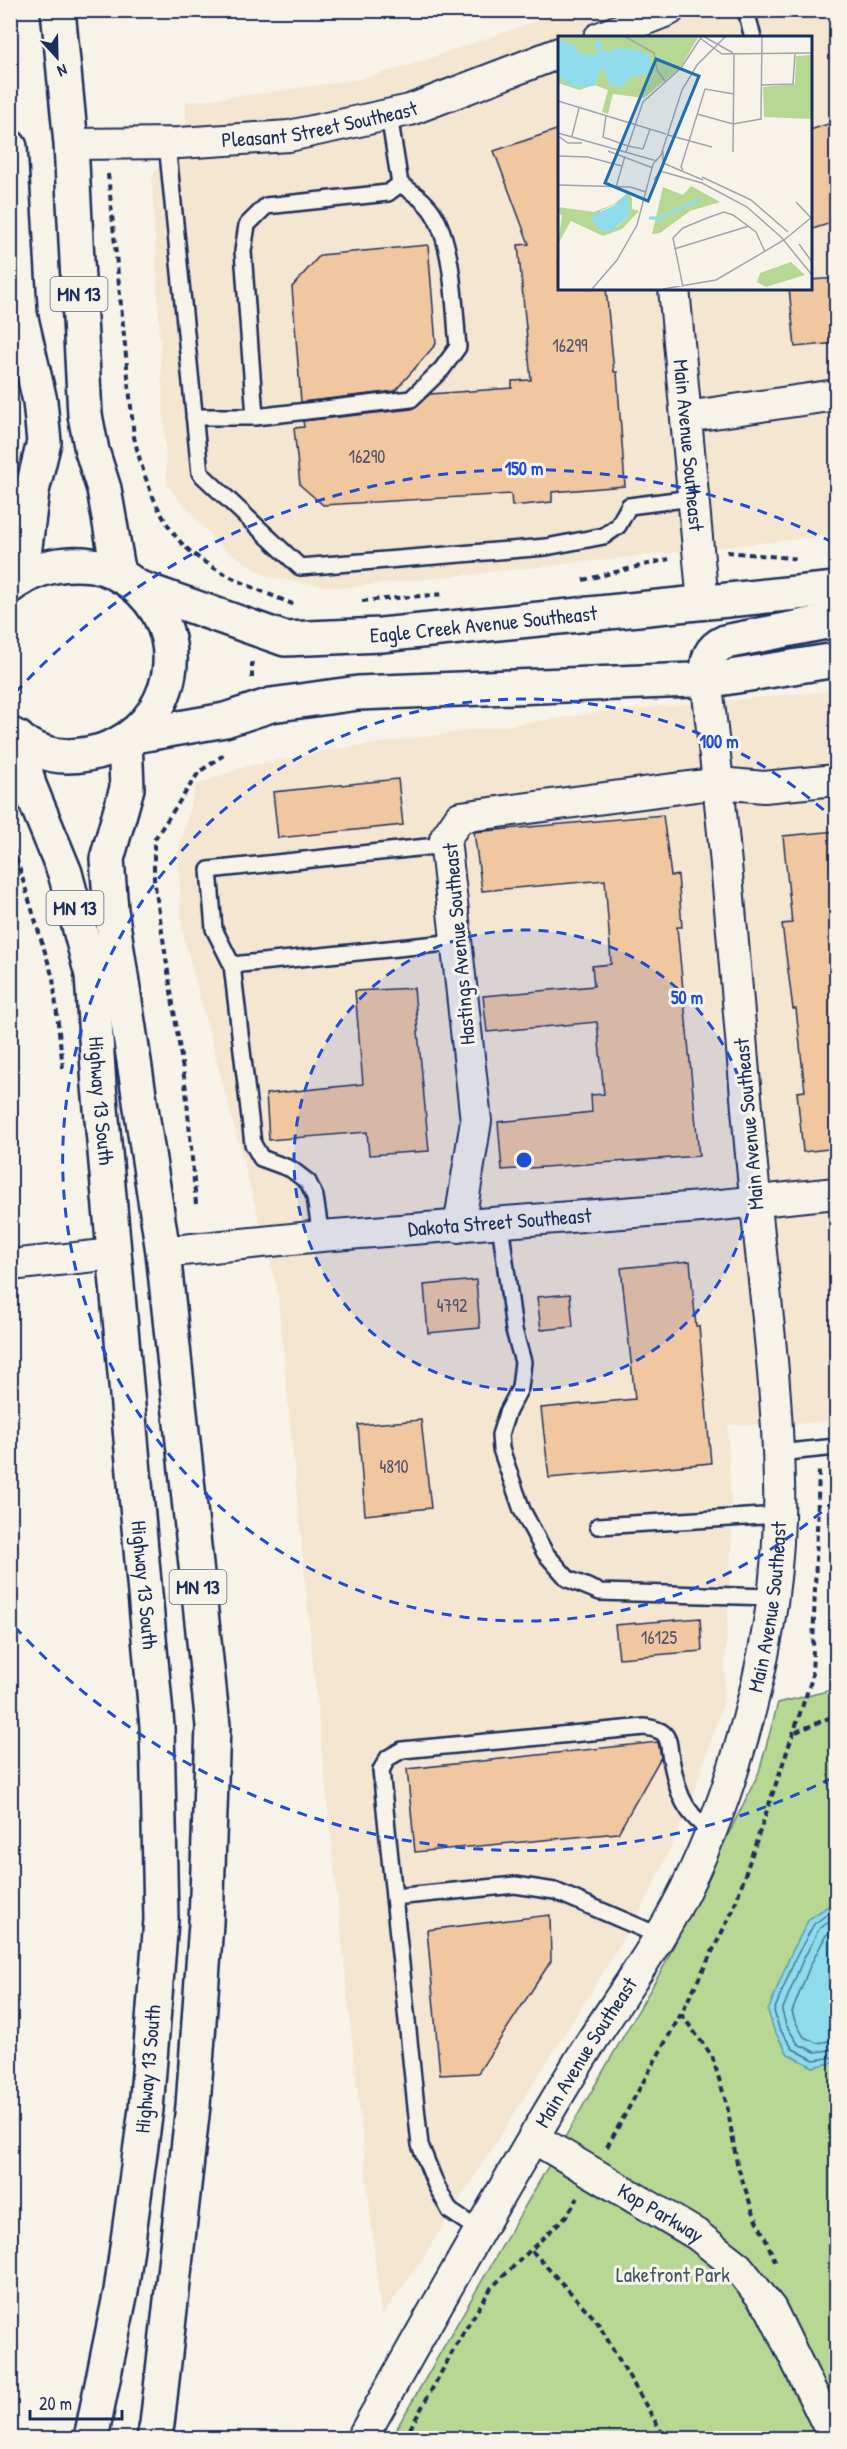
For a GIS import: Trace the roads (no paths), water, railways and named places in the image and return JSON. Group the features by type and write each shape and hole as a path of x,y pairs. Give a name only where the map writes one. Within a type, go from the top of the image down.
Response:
{"main road":[{"name":"MN 13","path":"58,10 71,144 85,415 92,451 128,581"},
{"name":"MN 13","path":"10,147 20,315 40,401 44,442 13,584"},
{"name":"Eagle Creek Avenue Southeast","path":"13,584 41,568 71,562 101,566 128,581 285,639 381,635 837,590"},
{"path":"128,581 150,600 165,626 171,656 167,686 154,713 130,738"},
{"path":"706,679 709,655 715,647 725,642 837,620"},
{"path":"14,736 38,751 72,757 104,752 130,738 225,720 271,705 358,693 706,679 837,660"},
{"name":"Highway 13 South","path":"14,736 29,785 65,873 92,975 98,1070 157,1726 161,1920 146,2109 121,2291 91,2439"},
{"name":"Highway 13 South","path":"130,738 127,788 107,859 111,910 163,1252 213,1726 206,1923 193,2106 173,2300 154,2439"}],"street":[{"path":"606,36 655,22"},
{"name":"Pleasant Street Southeast","path":"71,144 167,143 289,136 410,110 558,53"},
{"name":"Main Avenue Southeast","path":"674,290 703,603"},
{"path":"686,417 837,395"},
{"name":"Main Avenue Southeast","path":"362,2439 572,2072 660,1936 724,1798 750,1708 768,1626 778,1515 776,1408 755,1202 719,783 706,679"},
{"path":"719,783 764,787 837,780"},
{"name":"Hastings Avenue Southeast","path":"459,1227 476,1121 446,838 460,817 719,783"},
{"name":"Dakota Street Southeast","path":"163,1252 321,1236 500,1224 837,1193"},
{"path":"10,1265 114,1254"},
{"name":"Kop Parkway","path":"534,2138 696,2234 738,2267 771,2309 834,2439"}],"lane":[{"path":"746,10 752,36"},
{"path":"194,417 255,417 411,399 442,369 458,347 447,248 441,226 427,204 400,184 389,115"},
{"path":"167,143 200,473 300,567 546,547 581,541 604,536 618,526 629,506 692,498"},
{"path":"255,417 243,251 247,225 266,206 388,193 400,184"},
{"path":"321,1236 315,1197 308,1182 291,1169 261,1158 253,1144 232,965 214,929 209,870 446,845"},
{"path":"232,965 456,942"},
{"path":"500,1224 514,1330 523,1362 520,1388 507,1413 500,1435 501,1449 522,1510 545,1553 568,1579 600,1592 771,1597"},
{"path":"778,1453 837,1447"},
{"path":"598,1526 778,1515"},
{"path":"480,2231 450,2211 436,2185 420,2145 381,1770 388,1758 402,1750 645,1727 656,1729 662,1732 668,1740 683,1803 701,1824 710,1830"},
{"path":"394,1897 515,1885 555,1891 660,1936"}],"water":[{"path":"836,1901 836,2062 813,2067 788,2054 774,2030 768,2011 790,1956 809,1919"}],"park label":[{"name":"Lakefront Park","path":"673,2275"}]}
